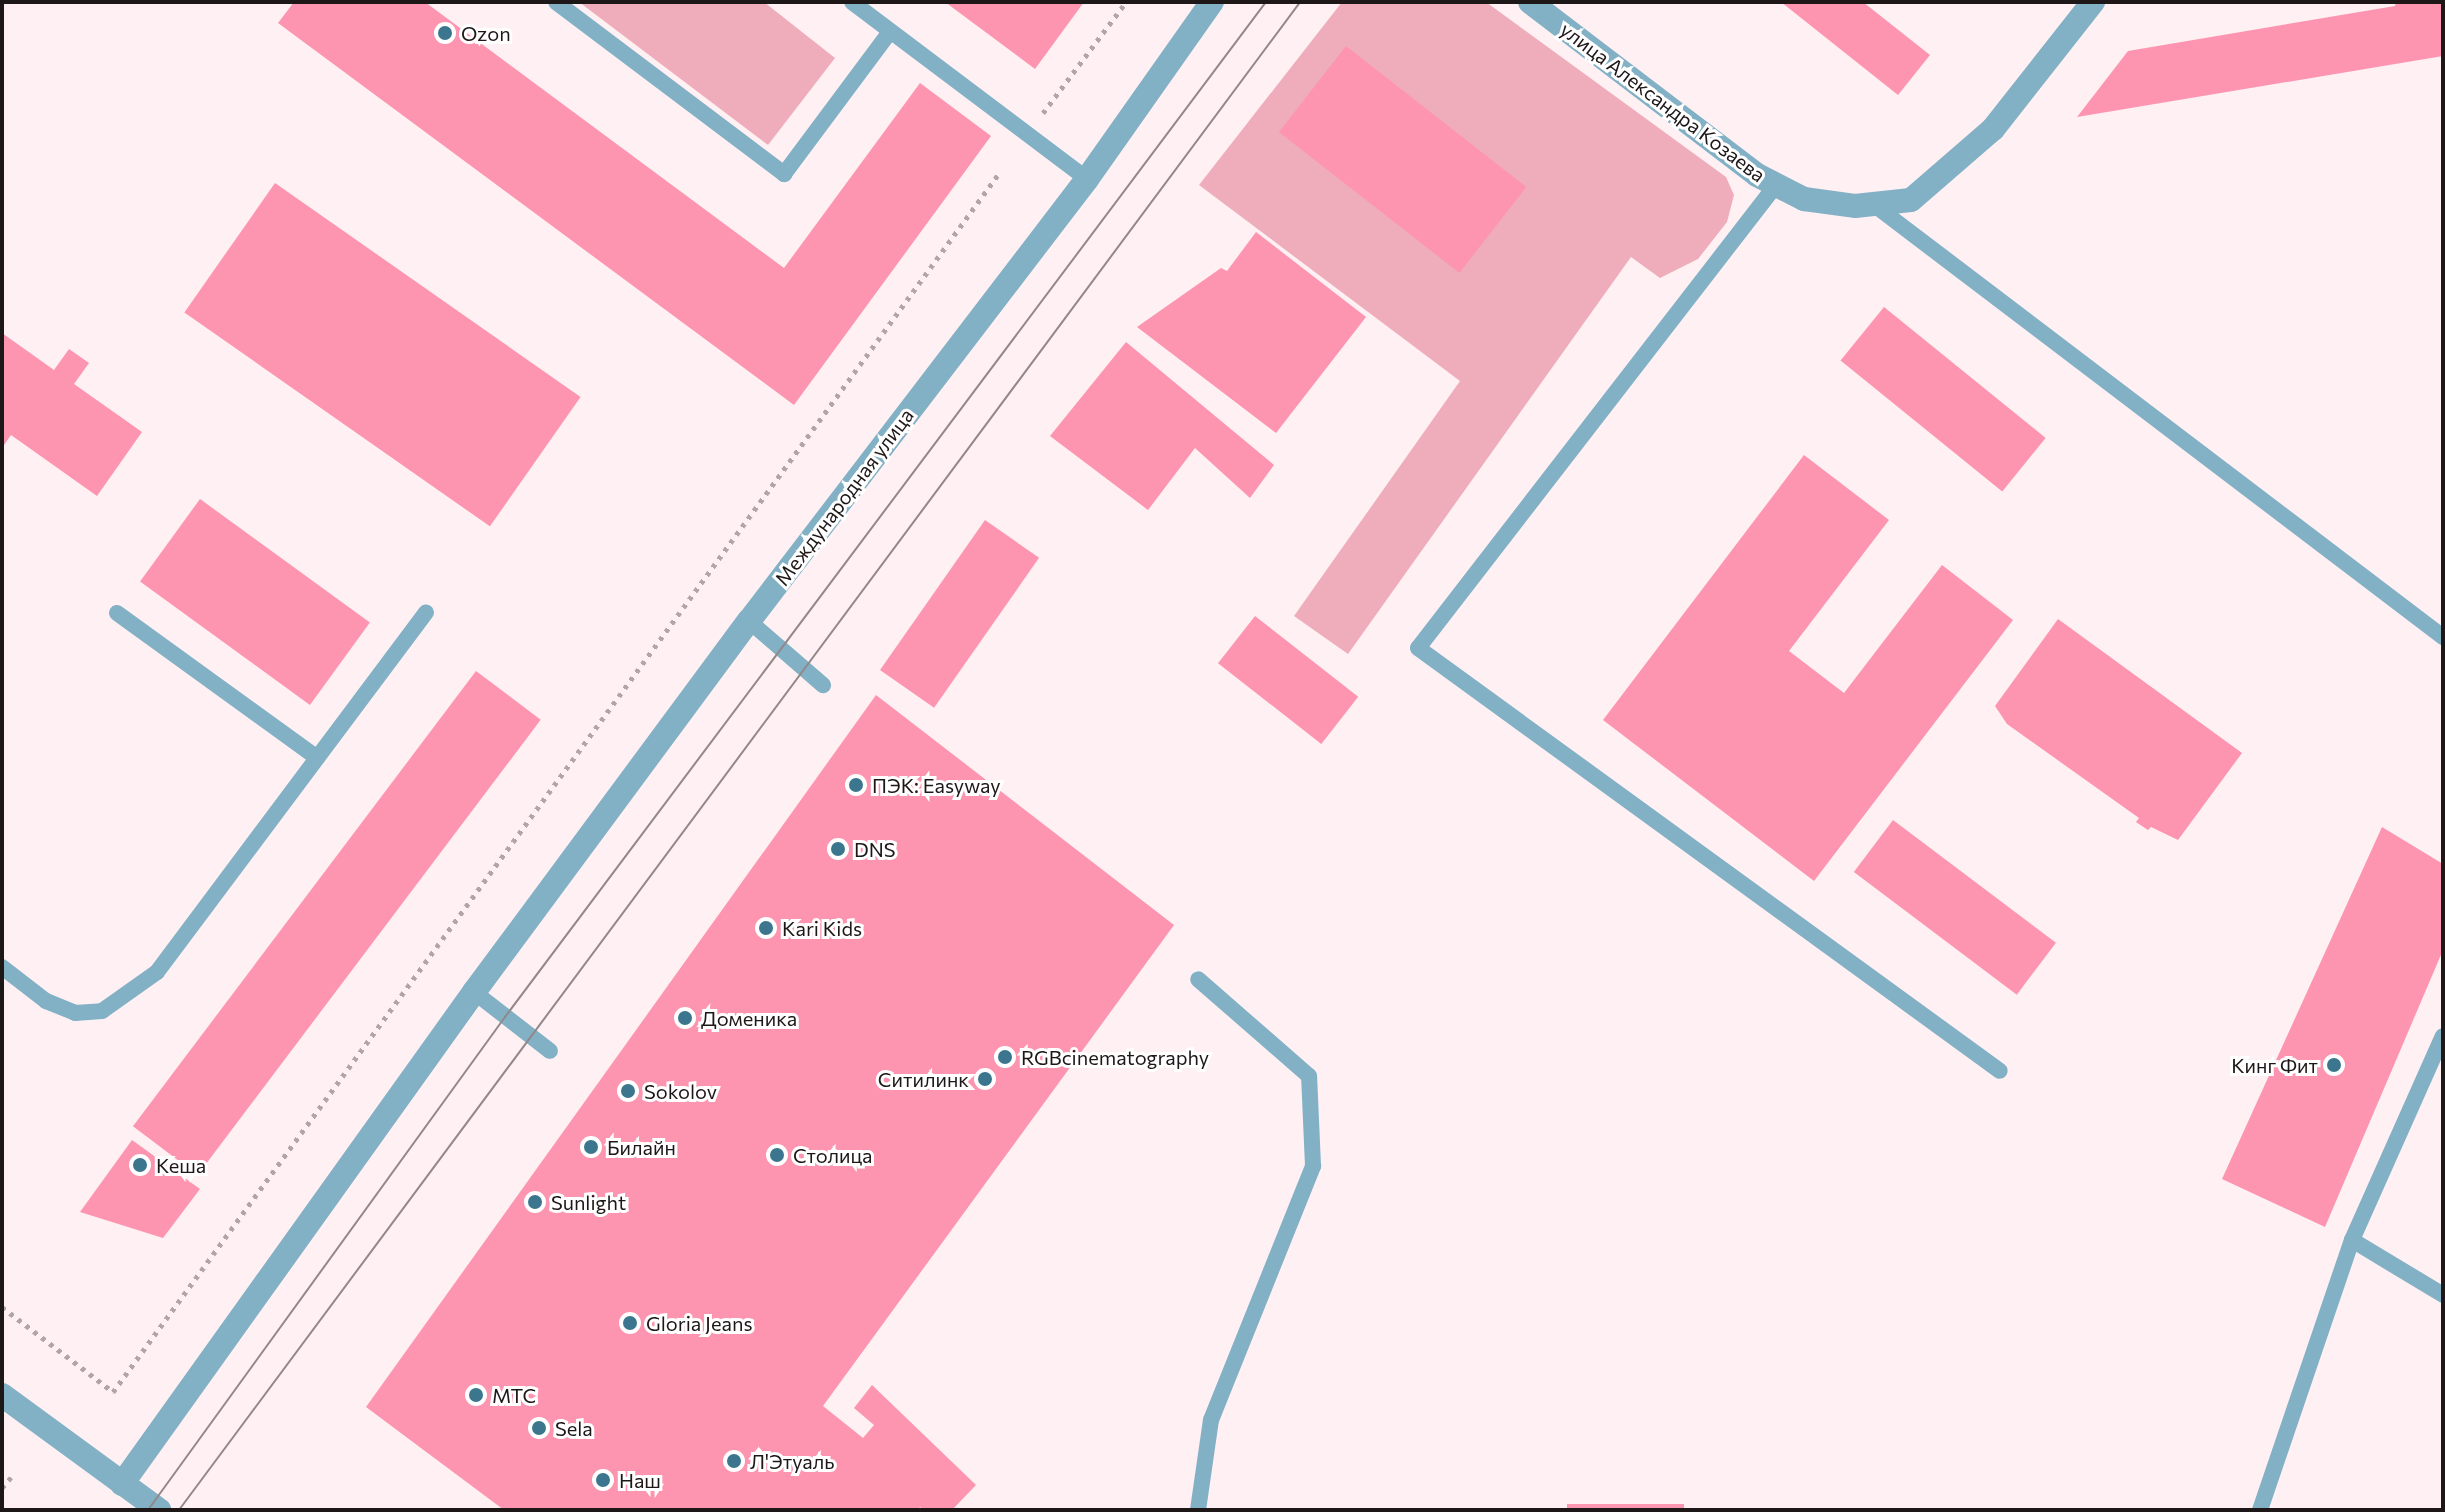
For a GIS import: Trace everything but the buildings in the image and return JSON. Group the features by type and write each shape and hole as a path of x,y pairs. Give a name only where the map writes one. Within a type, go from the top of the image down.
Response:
{"street":[{"name":"Международная улица","path":"122,1484 474,992 749,621 1087,179 1212,2"},
{"name":"улица Александра Козаева","path":"1530,2 1722,150 1776,185 1804,199 1855,206 1911,200 1993,129 2093,2"},
{"path":"2,1395 159,1510"}],"lane":[{"path":"556,2 784,174 890,32"},
{"path":"852,2 1087,179"},
{"path":"1776,185 1418,648 2000,1071"},
{"path":"1873,204 2443,637"},
{"path":"2,967 46,1001 75,1013 102,1011 127,997 157,972 426,612"},
{"path":"117,613 317,758"},
{"path":"749,621 823,685"},
{"path":"1198,979 1309,1076 1313,1166 1211,1420 1198,1510"},
{"path":"474,992 550,1051"},
{"path":"2260,1510 2352,1240 2443,1036"},
{"path":"2352,1240 2443,1295"}],"path":[{"path":"1043,113 1126,2"},
{"path":"2,1307 113,1392 1000,172"},
{"path":"2,1488 12,1476"}],"shaded area":[{"path":"579,2 764,2 835,58 768,145"},
{"path":"1342,2 1486,2 1726,177 1734,195 1727,222 1698,259 1660,278 1631,257 1348,654 1294,616 1460,381 1199,185"}],"tram line":[{"path":"148,1510 505,1017 1266,2"},
{"path":"179,1510 1300,2"}],"place":[{"name":"Ozon","path":"445,33"},
{"name":"ПЭК: Easyway","path":"856,785"},
{"name":"DNS","path":"838,849"},
{"name":"Kari Kids","path":"766,928"},
{"name":"Доменика","path":"685,1018"},
{"name":"RGBcinematography","path":"1005,1057"},
{"name":"Кинг Фит","path":"2334,1065"},
{"name":"Ситилинк","path":"985,1079"},
{"name":"Sokolov","path":"628,1091"},
{"name":"Билайн","path":"591,1147"},
{"name":"Столица","path":"777,1155"},
{"name":"Кеша","path":"140,1165"},
{"name":"Sunlight","path":"535,1202"},
{"name":"Gloria Jeans","path":"630,1323"},
{"name":"МТС","path":"476,1395"},
{"name":"Sela","path":"539,1428"},
{"name":"Л'Этуаль","path":"734,1461"},
{"name":"Наш","path":"603,1480"}]}
